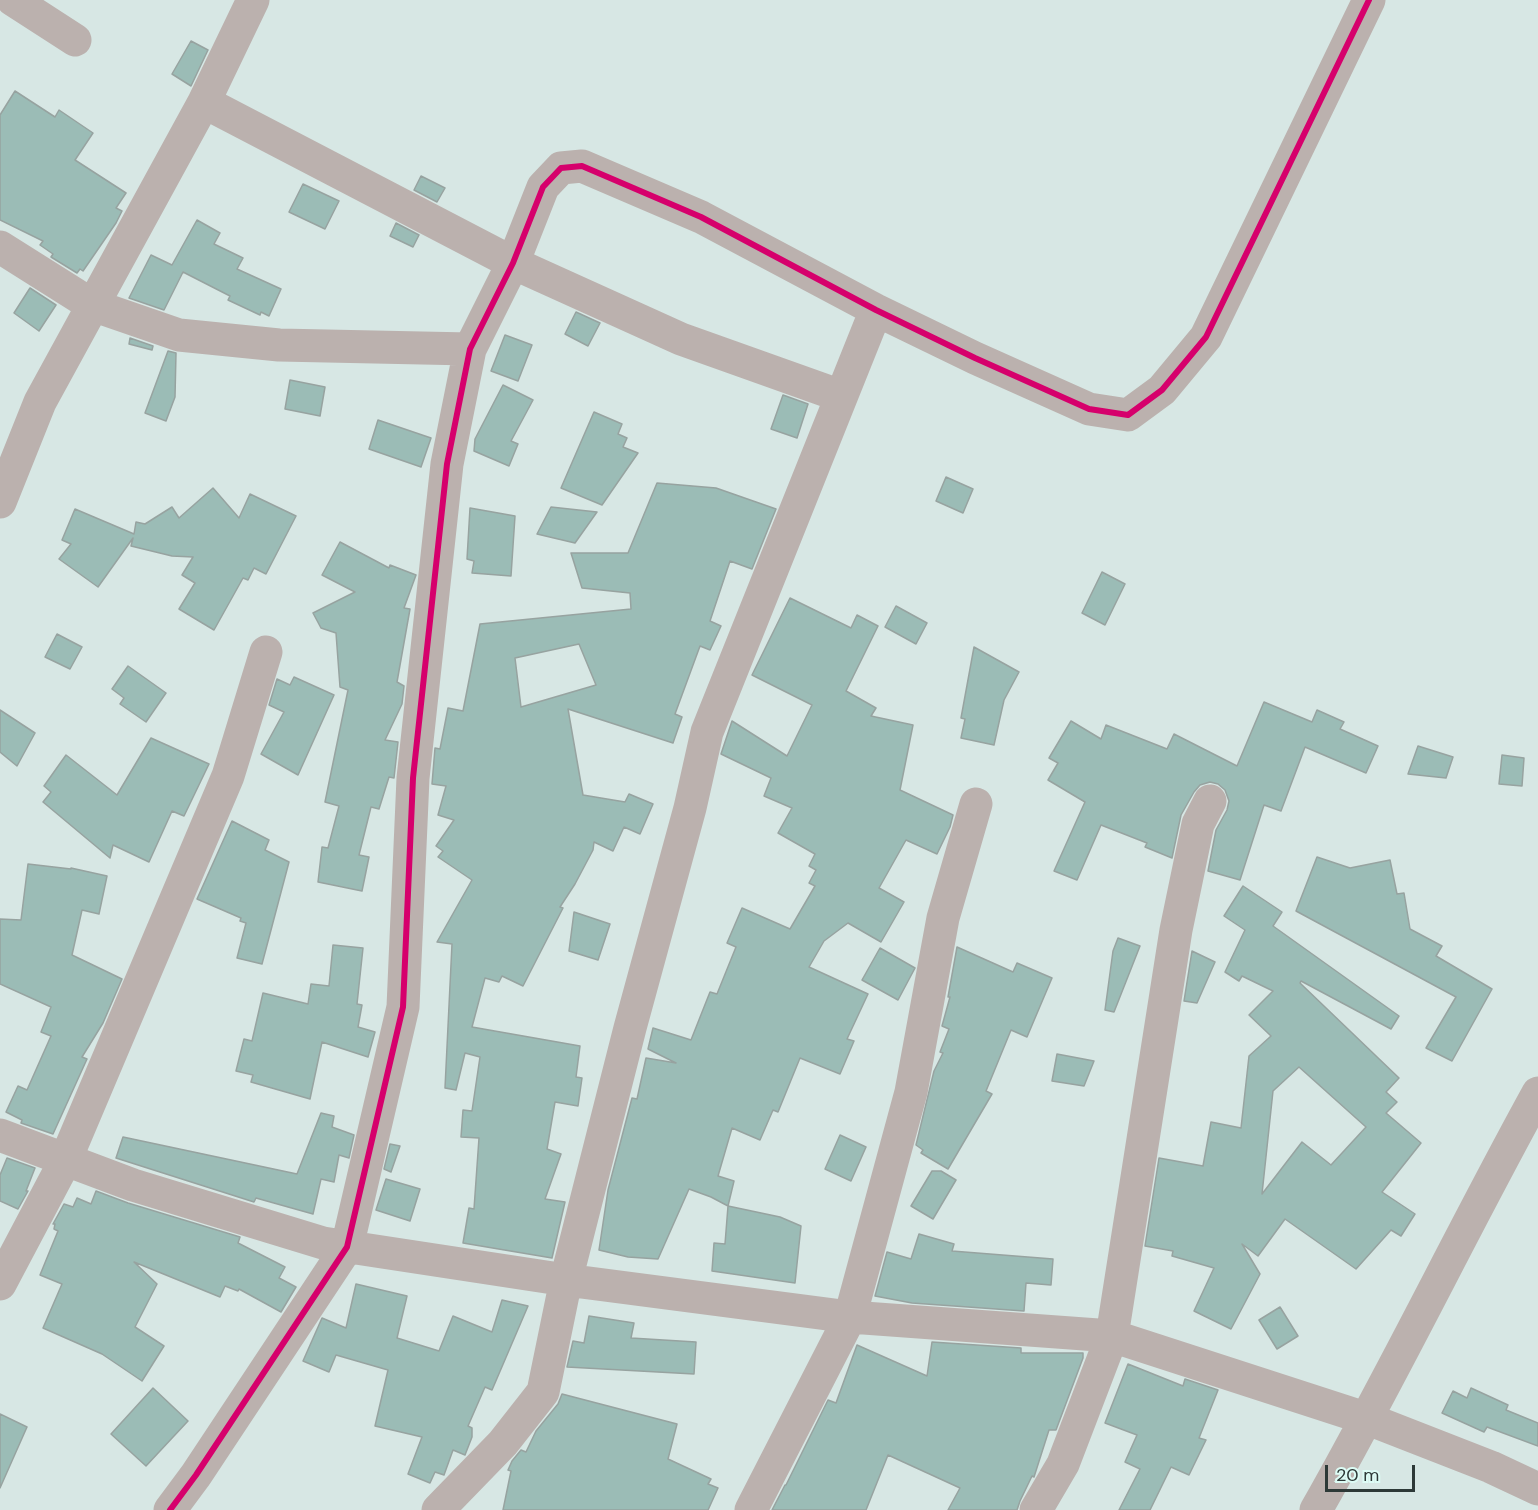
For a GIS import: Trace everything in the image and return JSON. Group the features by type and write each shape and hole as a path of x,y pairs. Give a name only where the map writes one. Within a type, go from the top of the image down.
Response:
{"street":[{"path":"13,0 75,40"},
{"path":"0,502 40,402 204,102 253,0"},
{"path":"170,1510 196,1475 347,1246 403,1007 413,778 447,464 470,349 513,263 543,187 561,168 582,166 701,217 975,358 1089,409 1128,415 1162,390 1206,337 1369,0"},
{"path":"204,102 513,263 681,339 842,396"},
{"path":"0,247 92,306 179,335 279,345 470,349"},
{"path":"438,1510 503,1443 543,1392 566,1280 627,1040 690,808 707,732 876,309"},
{"path":"0,1284 65,1161 228,776 266,652"},
{"path":"1036,1510 1064,1464 1112,1336 1176,930 1198,824 1210,801"},
{"path":"751,1510 849,1317 911,1092 944,918 976,804"},
{"path":"1316,1510 1368,1419 1491,1179 1538,1093"},
{"path":"0,1135 133,1185 323,1243 566,1280 849,1317 1112,1336 1368,1419 1491,1467 1538,1489"}],"building":[{"path":"191,41 208,50 191,86 172,74"},
{"path":"15,91 55,117 59,110 93,133 75,160 126,193 116,208 122,211 116,223 83,271 80,269 77,273 51,257 53,254 40,245 43,241 0,220 0,115"},
{"path":"421,176 445,188 437,202 414,190"},
{"path":"303,184 339,201 325,229 289,212"},
{"path":"197,220 220,233 214,244 243,258 237,269 281,289 269,316 261,312 260,315 228,300 230,296 183,272 164,310 129,298 151,255 172,265"},
{"path":"396,223 419,235 413,247 390,236"},
{"path":"30,288 56,305 39,331 14,313"},
{"path":"576,312 600,323 588,346 565,334"},
{"path":"505,335 532,345 518,381 491,371"},
{"path":"130,338 153,346 152,350 129,344"},
{"path":"168,351 176,353 175,397 166,421 145,413"},
{"path":"290,380 325,387 320,416 285,409"},
{"path":"503,385 533,400 511,441 518,444 509,466 474,451 475,439"},
{"path":"783,395 808,404 797,438 771,429"},
{"path":"594,412 622,424 618,434 627,438 623,447 638,453 602,505 561,488"},
{"path":"378,420 431,438 421,467 369,449"},
{"path":"946,477 973,489 963,513 936,501"},
{"path":"657,483 716,488 776,509 752,569 730,561 710,621 721,626 710,650 700,646 675,714 682,717 673,743 568,709 583,795 625,802 629,794 653,804 640,834 624,827 613,851 594,842 593,850 560,907 563,908 523,986 502,976 499,982 485,978 472,1027 580,1046 576,1077 582,1078 578,1106 555,1102 547,1149 561,1154 545,1199 565,1202 552,1258 463,1243 469,1208 474,1209 479,1138 461,1137 463,1110 472,1111 480,1057 465,1053 456,1090 445,1088 452,944 437,942 472,880 438,857 443,851 436,846 454,820 438,815 446,786 432,784 435,748 440,749 448,708 463,711 480,624 631,609 630,593 582,588 571,553 628,553","holes":["579,644 596,685 521,707 515,658"]},
{"path":"213,488 239,518 250,494 296,516 266,574 254,568 248,580 243,578 214,630 179,609 195,583 182,575 193,557 172,556 131,546 133,538 98,587 59,559 71,544 62,540 75,509 134,534 136,522 145,524 172,507 179,518"},
{"path":"551,507 597,512 575,543 537,534"},
{"path":"470,508 515,516 511,576 472,573 474,561 467,559"},
{"path":"340,542 389,568 390,565 416,575 404,608 410,609 397,682 404,686 402,704 385,740 398,742 394,778 389,777 379,809 371,807 359,855 369,857 362,891 318,882 322,847 328,848 339,806 325,802 348,690 340,687 336,633 321,628 313,613 355,592 322,575"},
{"path":"1102,572 1125,584 1105,625 1082,613"},
{"path":"790,598 851,628 857,615 878,626 846,691 876,708 871,716 913,725 900,790 953,815 950,827 937,854 906,840 879,888 904,902 881,942 848,923 824,941 809,967 868,994 847,1039 854,1041 840,1074 800,1058 778,1112 773,1110 760,1140 732,1128 718,1176 734,1181 728,1206 689,1189 658,1259 628,1257 599,1250 608,1190 632,1098 637,1099 646,1058 676,1063 648,1049 653,1028 691,1040 710,992 717,994 736,947 727,943 742,908 790,929 815,886 809,883 816,870 809,866 815,854 778,833 792,808 764,796 771,778 721,754 732,721 787,756 812,705 752,675"},
{"path":"896,606 927,623 916,644 885,627"},
{"path":"57,634 82,647 70,669 45,657"},
{"path":"974,647 1019,672 1004,700 994,745 961,738 965,719 961,718"},
{"path":"128,666 166,693 146,722 120,704 124,698 112,689"},
{"path":"294,677 334,695 298,775 261,754 284,712 269,705 277,679 290,685"},
{"path":"1264,702 1312,722 1317,710 1344,722 1340,729 1378,746 1366,773 1305,747 1281,811 1264,805 1240,880 1208,871 1216,830 1227,810 1229,801 1225,790 1218,784 1210,782 1200,785 1181,815 1172,858 1145,847 1147,843 1101,825 1077,880 1054,871 1085,802 1048,780 1058,763 1049,758 1071,721 1101,739 1106,725 1167,749 1174,734 1237,766"},
{"path":"0,710 35,733 17,766 0,752"},
{"path":"151,738 209,764 184,816 172,811 149,862 113,845 110,858 43,802 51,792 44,786 66,755 117,795"},
{"path":"1418,746 1453,757 1446,778 1408,774"},
{"path":"1502,755 1524,758 1522,786 1499,784"},
{"path":"232,821 269,840 265,850 289,862 262,964 237,958 246,923 240,921 241,918 197,899"},
{"path":"1317,857 1350,868 1390,860 1397,894 1404,893 1410,929 1442,946 1436,956 1492,989 1452,1061 1426,1048 1456,997 1296,911"},
{"path":"28,864 71,868 107,876 99,914 82,910 72,955 122,979 103,1023 82,1057 87,1059 53,1134 21,1123 22,1120 6,1112 18,1086 27,1090 51,1036 41,1032 51,1007 0,984 0,919 21,920"},
{"path":"1243,886 1282,912 1273,926 1399,1016 1391,1029 1301,981 1300,983 1399,1078 1386,1092 1397,1102 1386,1113 1421,1143 1382,1192 1415,1214 1401,1236 1391,1230 1356,1269 1285,1219 1258,1256 1242,1244 1260,1274 1231,1329 1194,1311 1214,1268 1172,1256 1173,1251 1145,1246 1159,1158 1203,1166 1211,1122 1241,1128 1249,1056 1271,1036 1249,1015 1273,991 1242,976 1239,981 1225,972 1245,930 1224,916","holes":["1299,1067 1366,1127 1331,1165 1302,1142 1262,1194 1273,1091"]},
{"path":"574,912 610,924 598,960 569,951"},
{"path":"1118,938 1140,946 1114,1012 1105,1010 1113,951"},
{"path":"333,945 363,948 357,1004 362,1005 358,1027 375,1032 368,1057 322,1042 310,1099 251,1082 253,1075 236,1071 244,1039 252,1041 263,993 308,1004 311,984 329,986"},
{"path":"957,947 1013,972 1017,963 1052,978 1027,1037 1011,1030 986,1091 992,1094 948,1169 921,1153 923,1150 916,1145 934,1071 943,1053 940,1052 949,1029 942,1026 950,997 948,997"},
{"path":"880,948 915,968 898,1000 862,980"},
{"path":"1192,951 1215,962 1197,1003 1184,1001"},
{"path":"1057,1054 1094,1061 1084,1086 1052,1081"},
{"path":"321,1113 334,1116 332,1127 354,1135 349,1158 339,1155 334,1182 321,1179 313,1214 256,1198 254,1202 116,1158 123,1137 297,1174"},
{"path":"840,1135 866,1147 851,1181 825,1169"},
{"path":"390,1144 400,1146 391,1172 384,1169"},
{"path":"7,1158 35,1168 26,1191 28,1191 18,1209 0,1201 0,1175"},
{"path":"932,1171 941,1171 956,1180 933,1219 911,1206"},
{"path":"386,1179 420,1189 410,1221 376,1210"},
{"path":"96,1191 240,1237 238,1243 285,1267 279,1278 296,1287 281,1312 239,1289 238,1291 225,1286 220,1297 134,1262 157,1284 135,1327 164,1346 142,1381 102,1354 43,1328 62,1284 40,1275 58,1231 54,1229 55,1224 53,1224 64,1204 73,1207 77,1198 91,1204"},
{"path":"728,1206 780,1217 801,1226 795,1283 712,1271 714,1243 725,1244"},
{"path":"919,1234 954,1244 952,1251 1053,1259 1051,1285 1026,1283 1024,1311 912,1303 875,1296 887,1252 911,1259"},
{"path":"356,1284 407,1296 397,1338 439,1351 453,1316 492,1332 502,1300 528,1306 492,1390 485,1387 468,1426 472,1428 472,1437 465,1455 453,1450 444,1475 435,1472 430,1483 408,1474 422,1437 375,1426 388,1370 336,1355 329,1372 303,1361 322,1318 346,1328"},
{"path":"1280,1307 1298,1336 1277,1349 1259,1320"},
{"path":"589,1316 634,1323 631,1338 696,1342 694,1374 567,1367 573,1341 584,1343"},
{"path":"932,1342 1021,1348 1021,1353 1083,1353 1056,1430 1049,1430 1034,1477 1032,1476 1017,1510 948,1510 960,1488 888,1455 866,1510 772,1510 828,1400 836,1403 857,1345 927,1376"},
{"path":"1128,1364 1183,1386 1185,1379 1218,1390 1199,1438 1206,1440 1189,1475 1171,1467 1150,1510 1119,1510 1140,1469 1125,1462 1137,1435 1105,1423"},
{"path":"153,1388 188,1421 146,1466 111,1434"},
{"path":"1471,1388 1508,1405 1506,1410 1538,1423 1538,1446 1487,1427 1484,1432 1442,1413 1453,1391 1467,1398"},
{"path":"562,1394 677,1424 668,1459 711,1479 708,1484 718,1488 708,1510 503,1510 511,1471 508,1470 512,1461 521,1450 526,1452 536,1431 558,1404"},
{"path":"0,1414 27,1427 0,1488"}],"cycle path":[{"path":"170,1510 196,1475 347,1247 403,1007 413,778 447,464 470,349 513,263 543,187 561,168 582,166 701,217 876,310 975,358 1089,409 1128,415 1162,390 1206,337 1369,0"}]}
